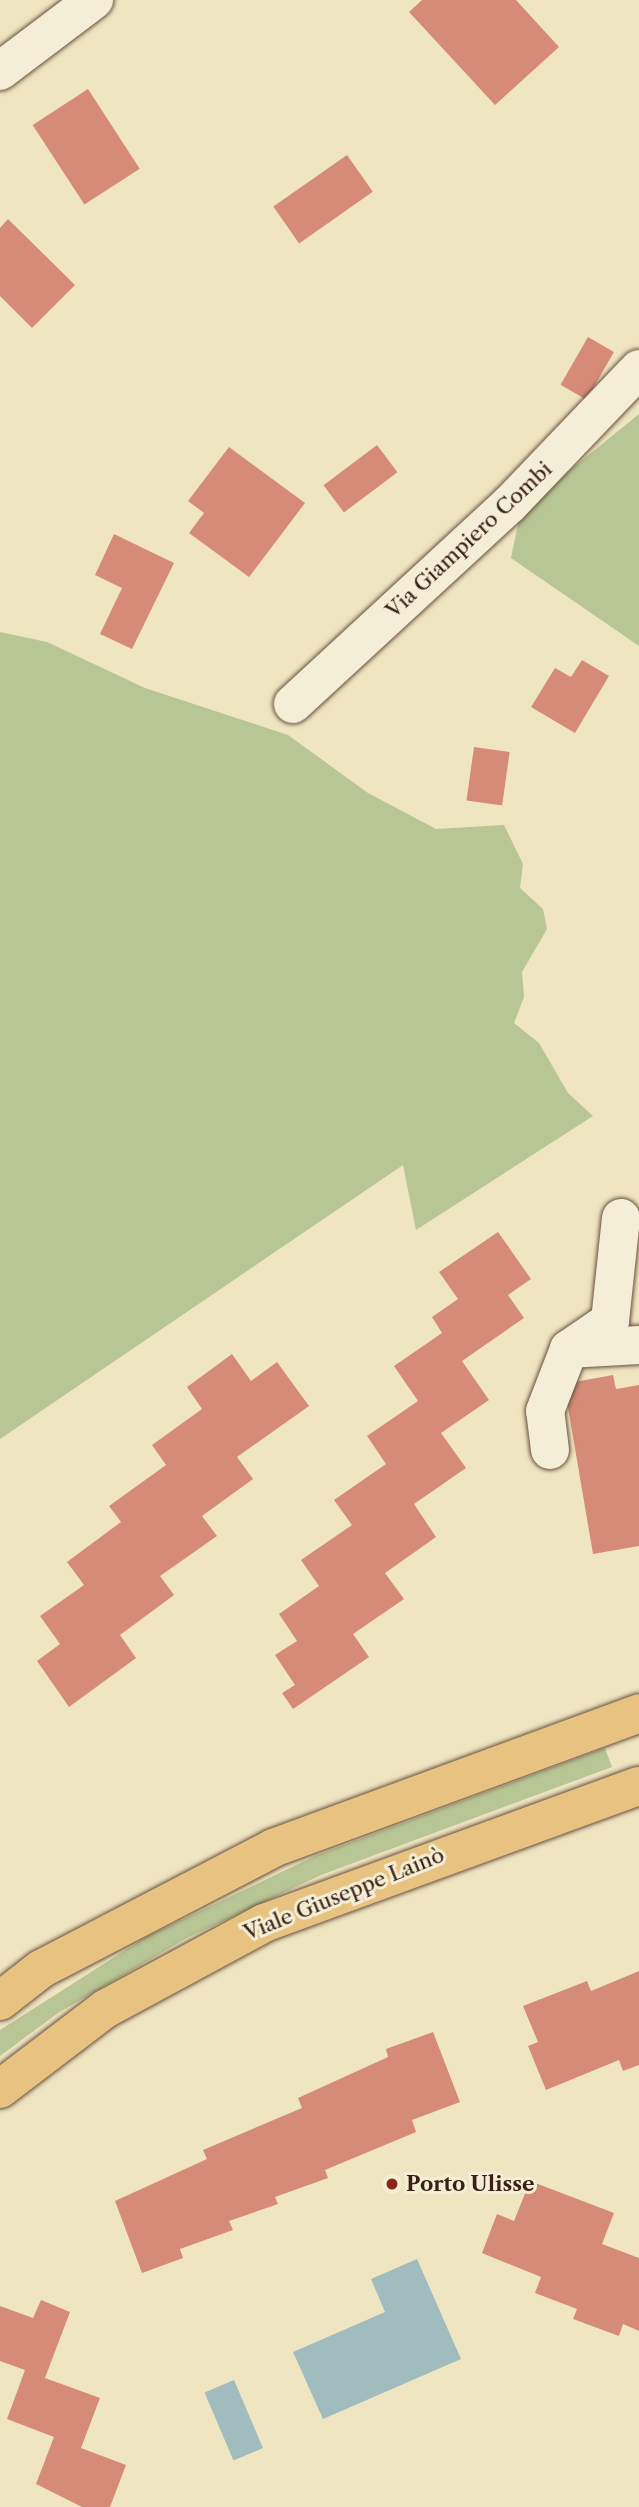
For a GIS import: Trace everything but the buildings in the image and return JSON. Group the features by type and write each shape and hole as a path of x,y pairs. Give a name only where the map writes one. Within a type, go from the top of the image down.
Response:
{"main road":[{"path":"0,2001 41,1969 273,1847 639,1713"},
{"name":"Viale Giuseppe Lainò","path":"0,2089 105,2009 264,1923 639,1786"}],"street":[{"path":"0,71 94,0"},
{"name":"Via Giampiero Combi","path":"293,704 509,505 639,369"},
{"path":"550,1450 545,1411 569,1349 610,1321 621,1218"},
{"path":"569,1349 639,1345"}],"green space":[{"path":"639,414 639,646 511,558 521,510"},
{"path":"0,632 47,642 145,688 288,735 368,793 436,829 504,825 523,864 520,888 543,909 547,929 522,972 524,997 514,1023 539,1043 568,1093 593,1116 416,1230 403,1165 0,1439"},
{"path":"605,1748 612,1767 321,1875 185,1939 58,2013 0,2056 0,2030 146,1937 317,1855"}],"water":[{"path":"417,2259 461,2359 323,2419 293,2352 385,2312 371,2279"},
{"path":"234,2380 263,2448 233,2461 205,2393"}],"place":[{"name":"Porto Ulisse","path":"392,2184"}]}
